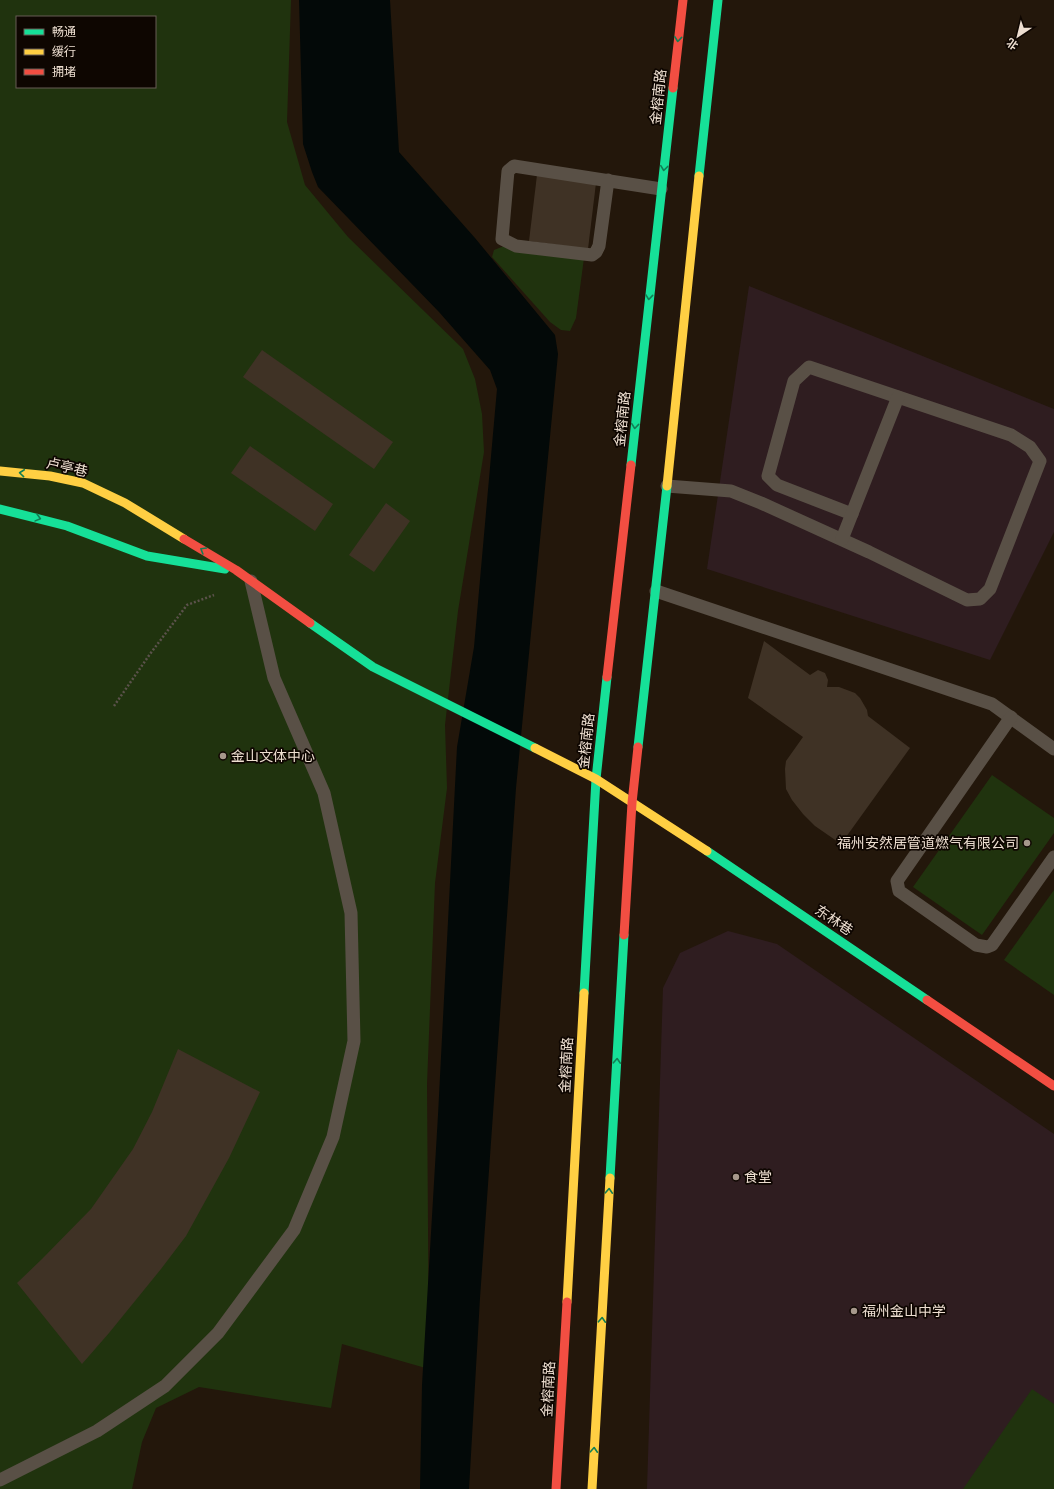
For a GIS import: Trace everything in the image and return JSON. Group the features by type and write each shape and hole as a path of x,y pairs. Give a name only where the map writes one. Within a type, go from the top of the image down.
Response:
{"main road":[{"name":"金榕南路","path":"556,1489 596,779 683,0"},
{"path":"592,1489 632,803 656,591 718,0"},
{"name":"卢亭巷","path":"0,471 50,476 84,483 125,503 236,570 373,667"},
{"path":"0,509 67,526 147,556 236,570"},
{"name":"东林巷","path":"373,667 596,779 710,852 1054,1086"}],"lane":[{"path":"608,180 599,246 596,252 592,255 516,246 502,239 508,171 514,166 608,180 661,189"},
{"path":"667,486 731,491 842,540 967,600 980,599 990,589 1040,461 1030,447 1011,435 809,367 794,381 768,476 778,485 852,514"},
{"path":"842,540 898,397"},
{"path":"0,1480 97,1431 165,1386 218,1333 294,1230 333,1138 354,1041 351,913 324,793 274,678 251,581"},
{"path":"656,591 992,704 1054,749"},
{"path":"1011,717 897,881 899,891 976,945 987,947 992,945 1054,857"}],"path":[{"path":"114,706 187,604 216,594"}],"shaded area":[{"path":"299,0 390,0 399,152 475,238 555,335 558,354 516,788 480,1298 469,1489 420,1489 422,1385 457,747 474,647 497,389 490,370 439,312 318,187 303,144"},
{"path":"749,286 1054,409 1054,532 990,660 707,569"},
{"name":"福州金山中学","path":"728,931 777,944 1054,1134 1054,1489 647,1489 663,988 680,953"}],"green space":[{"name":"金山文体中心","path":"0,0 291,0 287,122 305,185 348,237 463,349 475,379 482,414 484,452 458,611 445,725 447,788 435,883 427,1084 429,1369 342,1344 331,1408 199,1387 156,1408 142,1442 132,1489 0,1489"},
{"path":"504,246 584,258 576,318 570,331 561,330 550,322 492,257 494,250"},
{"path":"992,775 1054,818 1054,833 982,935 913,887"},
{"path":"1054,890 1054,995 1004,960"},
{"path":"1032,1389 1054,1404 1054,1489 963,1489"}],"building":[{"path":"537,175 596,183 588,249 529,241"},
{"path":"262,350 393,442 374,469 243,377"},
{"path":"250,446 333,504 315,531 231,473"},
{"path":"386,503 410,521 374,572 349,555"},
{"path":"764,641 810,675 818,670 825,673 828,680 827,687 839,687 855,693 860,698 867,710 868,716 910,748 841,844 815,826 803,814 792,800 786,789 786,761 803,737 748,698"},
{"path":"178,1049 260,1092 229,1158 186,1236 109,1333 82,1364 17,1283 91,1209 133,1149 152,1112"}],"traffic: fast":[{"path":"699,176 718,0"},
{"path":"631,465 673,88"},
{"path":"638,747 667,486"},
{"path":"0,509 67,526 147,556 225,569"},
{"path":"310,623 373,667 535,748"},
{"path":"584,993 596,779 607,677"},
{"path":"707,851 927,1000"},
{"path":"610,1178 624,935"}],"traffic: slow":[{"path":"667,486 699,176"},
{"path":"0,471 50,476 83,483 125,503 184,539"},
{"path":"535,748 596,779 707,851"},
{"path":"567,1302 584,993"},
{"path":"592,1489 610,1178"}],"traffic: jam":[{"path":"673,88 683,0"},
{"path":"607,677 631,465"},
{"path":"184,539 236,570 310,623"},
{"path":"624,935 632,803 638,747"},
{"path":"927,1000 1054,1086"},
{"path":"556,1489 567,1302"}],"place":[{"name":"金山文体中心","path":"223,756"},
{"name":"福州安然居管道燃气有限公司","path":"1027,843"},
{"name":"食堂","path":"736,1177"},
{"name":"福州金山中学","path":"854,1311"}]}
